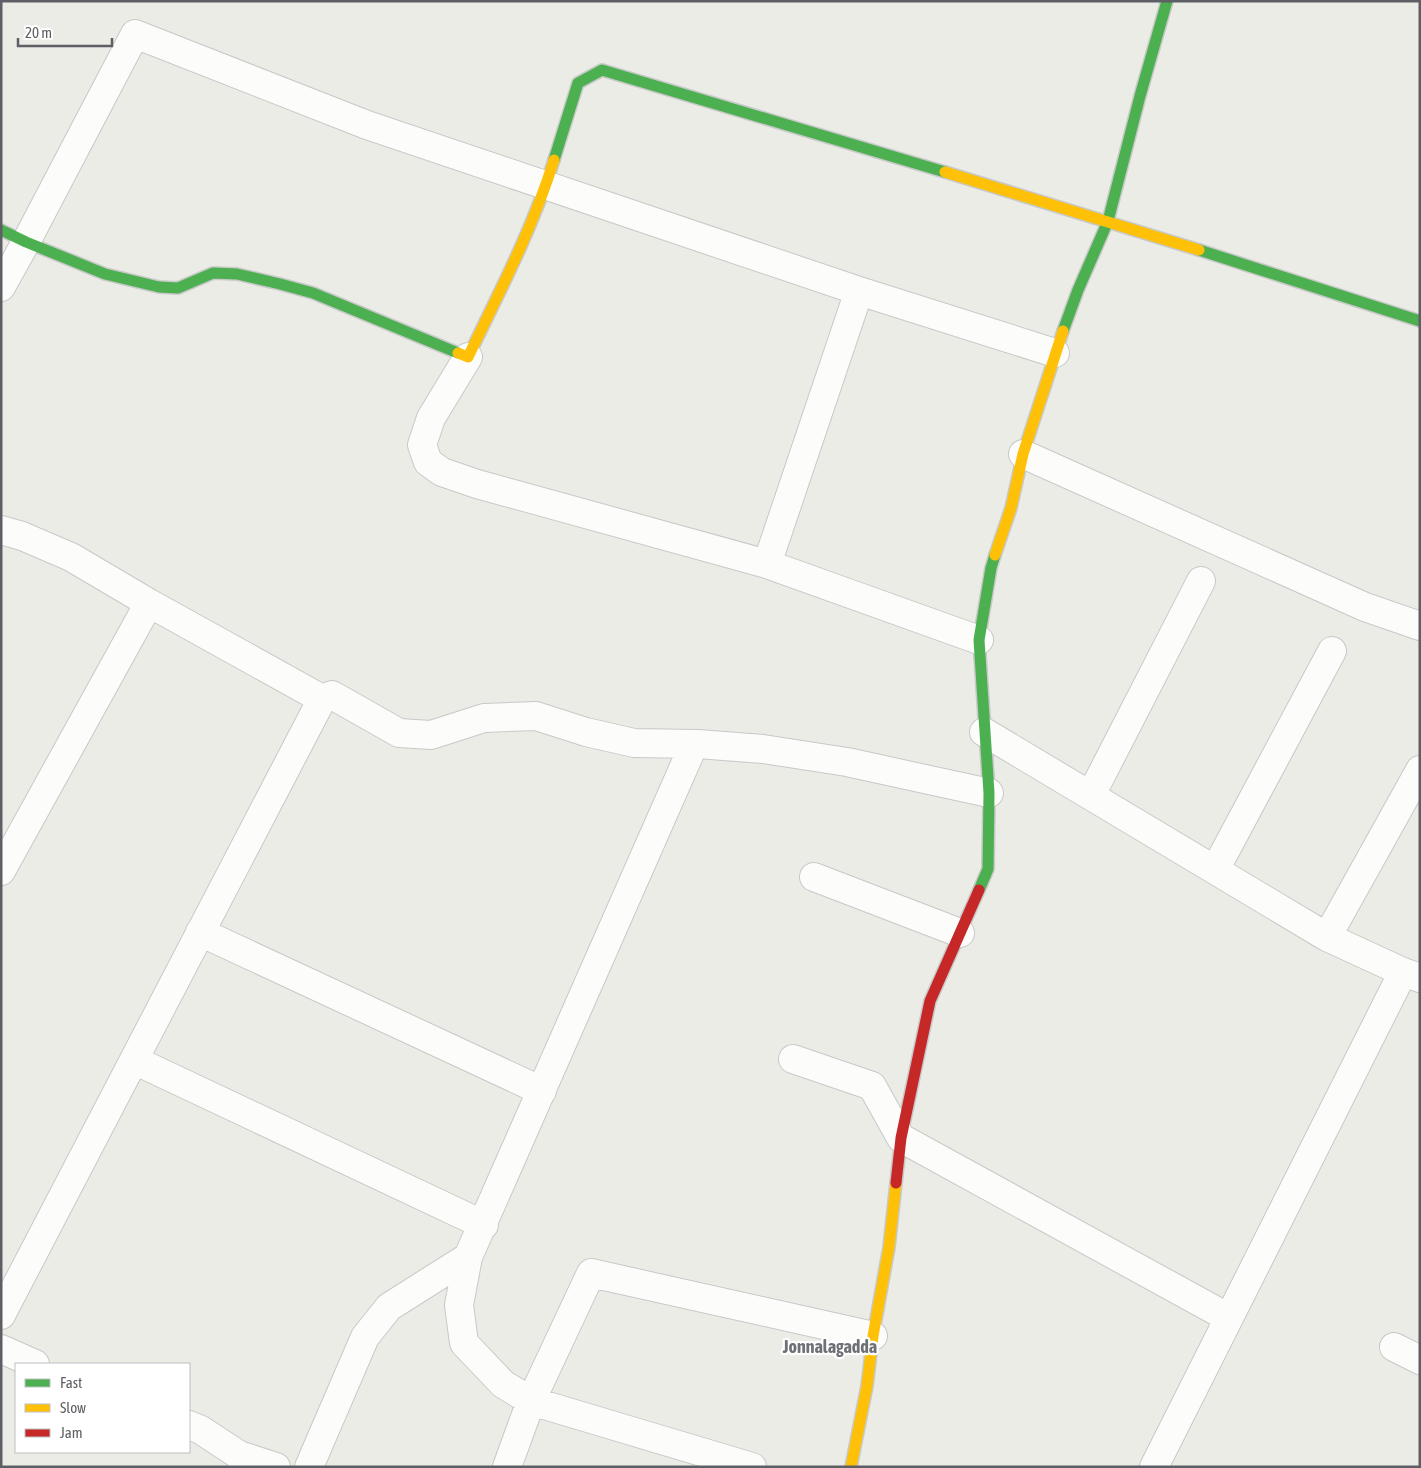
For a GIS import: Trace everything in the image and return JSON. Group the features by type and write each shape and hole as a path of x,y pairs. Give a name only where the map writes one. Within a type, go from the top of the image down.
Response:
{"street":[{"path":"851,1467 867,1386 873,1336 889,1247 901,1138 930,1001 988,869 989,793 979,640 991,568 1011,508 1023,454 1054,353 1078,290 1108,221 1167,1"},
{"path":"1,286 135,34 367,125 860,291 1054,353"},
{"path":"979,640 767,564 477,484 442,472 428,462 422,445 431,418 468,356 502,286 546,186 578,83 602,70 1108,221 1420,321"},
{"path":"1,230 105,274 159,287 178,288 213,273 237,274 280,284 313,293 468,356"},
{"path":"767,564 860,291"},
{"path":"1023,454 1365,607 1420,626"},
{"path":"1,530 22,536 71,557 149,603 322,699"},
{"path":"1091,795 1201,581"},
{"path":"1,871 149,603"},
{"path":"1215,870 1332,651"},
{"path":"1,1315 322,699 332,695 399,733 431,735 484,718 536,716 586,732 634,743 694,744 763,749 847,762 989,793"},
{"path":"984,732 1326,937 1411,975 1229,1318 1154,1467"},
{"path":"694,744 484,1225 468,1257 458,1305 464,1343 503,1384 532,1401 752,1467"},
{"path":"1326,937 1420,770"},
{"path":"814,877 960,933"},
{"path":"200,932 542,1091"},
{"path":"793,1059 872,1086 901,1138 1229,1318"},
{"path":"134,1060 484,1225"},
{"path":"309,1467 365,1337 389,1307 468,1257"},
{"path":"507,1467 532,1401 591,1273 873,1336"},
{"path":"1394,1347 1420,1360"},
{"path":"1,1349 33,1363"},
{"path":"190,1426 201,1430 241,1461 276,1467"}],"traffic: fast":[{"path":"1063,331 1078,290 1108,221 1167,1"},
{"path":"554,160 578,83 602,70 945,172"},
{"path":"1,230 105,274 159,287 178,288 213,273 237,274 280,284 313,293 458,353"},
{"path":"1199,250 1420,321"},
{"path":"979,890 988,869 989,793 979,640 991,568 995,555"}],"traffic: slow":[{"path":"458,353 468,357 526,235 554,160"},
{"path":"945,172 1199,250"},
{"path":"995,555 1011,508 1023,454 1063,331"},
{"path":"851,1467 867,1386 873,1336 889,1247 896,1183"}],"traffic: jam":[{"path":"896,1183 901,1138 930,1001 979,890"}],"district":[{"name":"Jonnalagadda","path":"830,1347"}]}
